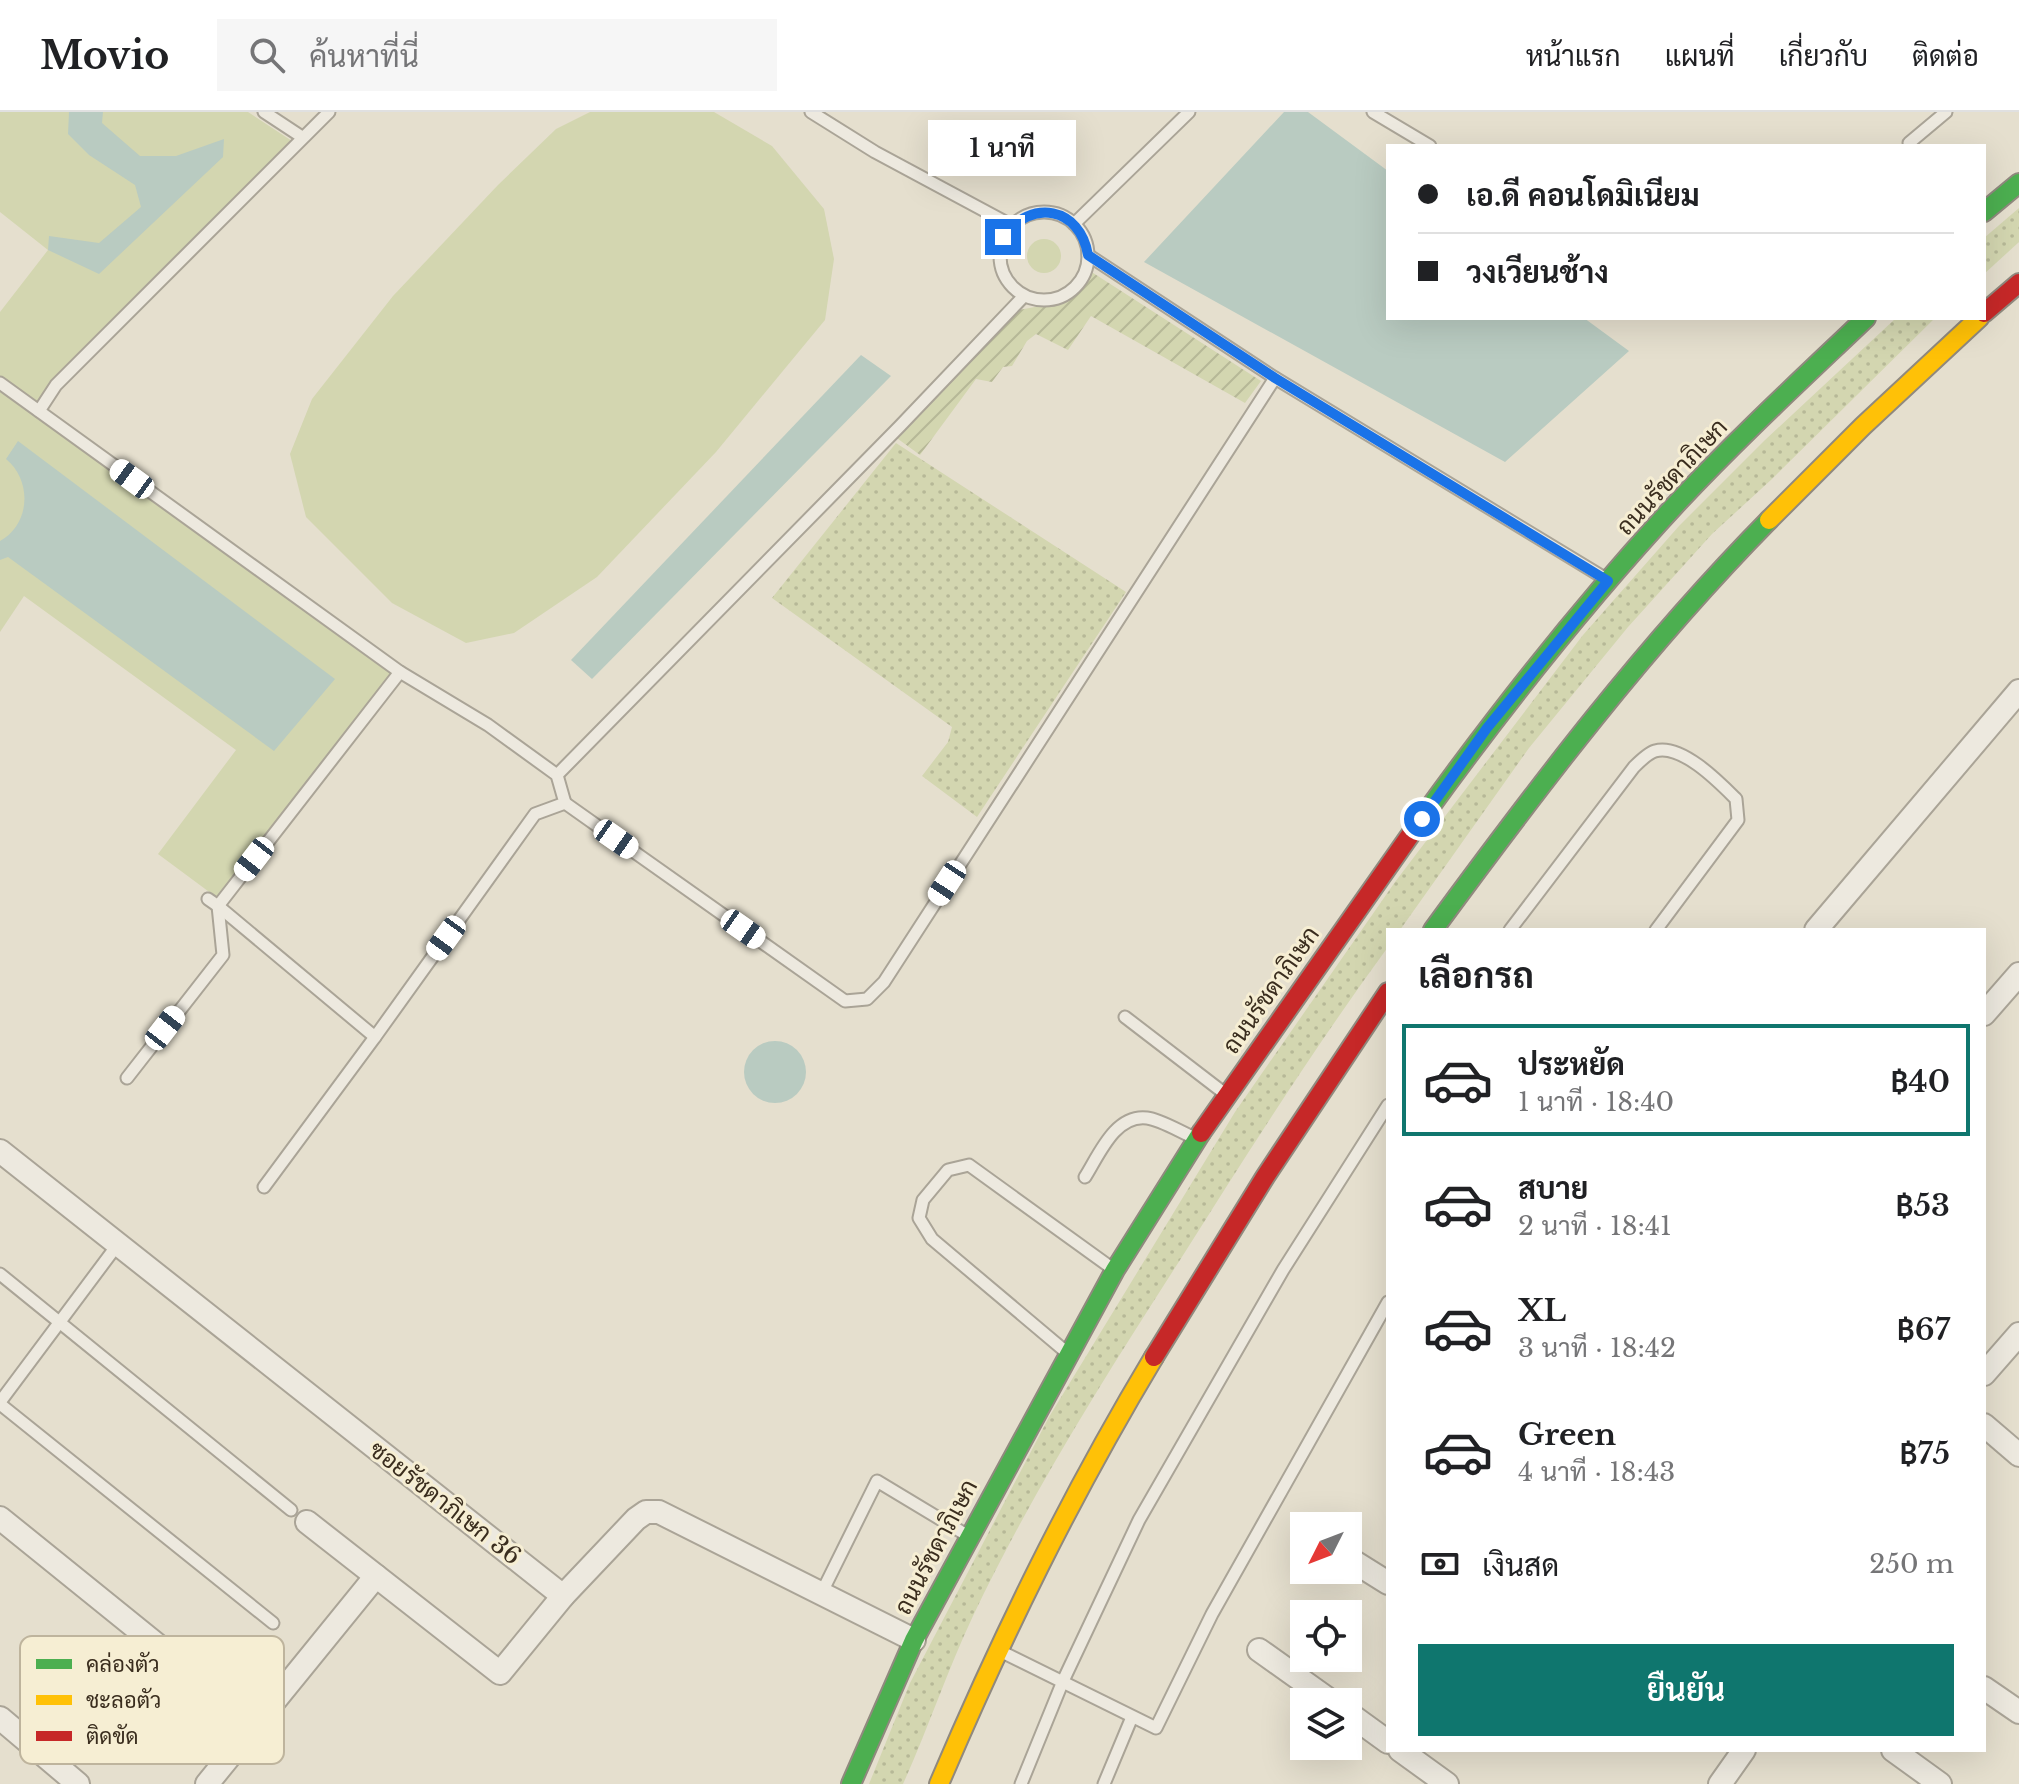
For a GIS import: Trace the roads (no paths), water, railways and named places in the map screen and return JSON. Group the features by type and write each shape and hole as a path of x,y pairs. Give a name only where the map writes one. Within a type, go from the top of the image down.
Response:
{"main road":[{"path":"1986,210 2019,183"},
{"path":"1986,311 2019,283"},
{"name":"ถนนรัชดาภิเษก","path":"851,1784 914,1640 1115,1270 1197,1139 1356,909 1487,728 1608,581 1679,501 1864,320"},
{"path":"1434,928 1579,734 1678,616 1870,418 1977,320"},
{"path":"939,1784 997,1650 1074,1496 1180,1314 1296,1127 1386,995"}],"street":[{"path":"1818,928 2019,691"},
{"path":"1986,1012 2019,974"},
{"name":"ซอยรัชดาภิเษก 36","path":"0,1151 563,1596"},
{"path":"1986,1372 2019,1334"},
{"path":"1986,1427 2019,1455"},
{"path":"299,1516 500,1673 563,1596 646,1512 659,1512 914,1640"},
{"path":"0,1518 146,1636"},
{"path":"1362,1567 1386,1582"},
{"path":"284,1690 376,1576"},
{"path":"1259,1650 1312,1688"},
{"path":"1986,1689 2019,1712"},
{"path":"0,1718 20,1735"},
{"path":"1362,1723 1386,1741"},
{"path":"1403,1752 1447,1784"},
{"path":"1720,1784 1743,1752"},
{"path":"1896,1752 1940,1784"},
{"path":"54,1764 78,1784"},
{"path":"207,1784 224,1764"}],"lane":[{"path":"264,112 302,137"},
{"path":"39,411 56,385 329,112"},
{"path":"811,112 875,152 1011,225"},
{"path":"1074,224 1189,112"},
{"path":"1373,112 1427,144"},
{"path":"1909,143 1946,112"},
{"path":"1035,212 1049,212 1074,224 1086,244 1088,255 1086,270 1079,284 1068,294 1053,300 1024,296 1013,288 1004,277 1000,263 1003,237 1011,225 1035,212"},
{"path":"1088,255 1275,378 1608,581"},
{"path":"557,775 1024,296"},
{"path":"0,383 400,672 488,725 557,775 565,803 845,1001 867,999 884,982 1275,378"},
{"path":"127,1078 223,955 213,902 400,672"},
{"path":"1512,928 1634,767 1655,751 1679,752 1736,799 1738,820 1657,928"},
{"path":"264,1187 535,814 565,803"},
{"path":"213,902 375,1037"},
{"path":"1125,1017 1227,1096"},
{"path":"1021,1784 1063,1681 1139,1520 1290,1258 1386,1108"},
{"path":"1085,1177 1116,1130 1129,1119 1148,1118 1197,1139"},
{"path":"1068,1354 932,1239 919,1218 923,1200 948,1170 969,1165 1115,1270"},
{"path":"118,1244 0,1403 273,1623"},
{"path":"0,1274 299,1516"},
{"path":"997,1650 1156,1728 1212,1614 1386,1306"},
{"path":"822,1592 877,1481 969,1536"},
{"path":"1104,1784 1132,1717"}]}
